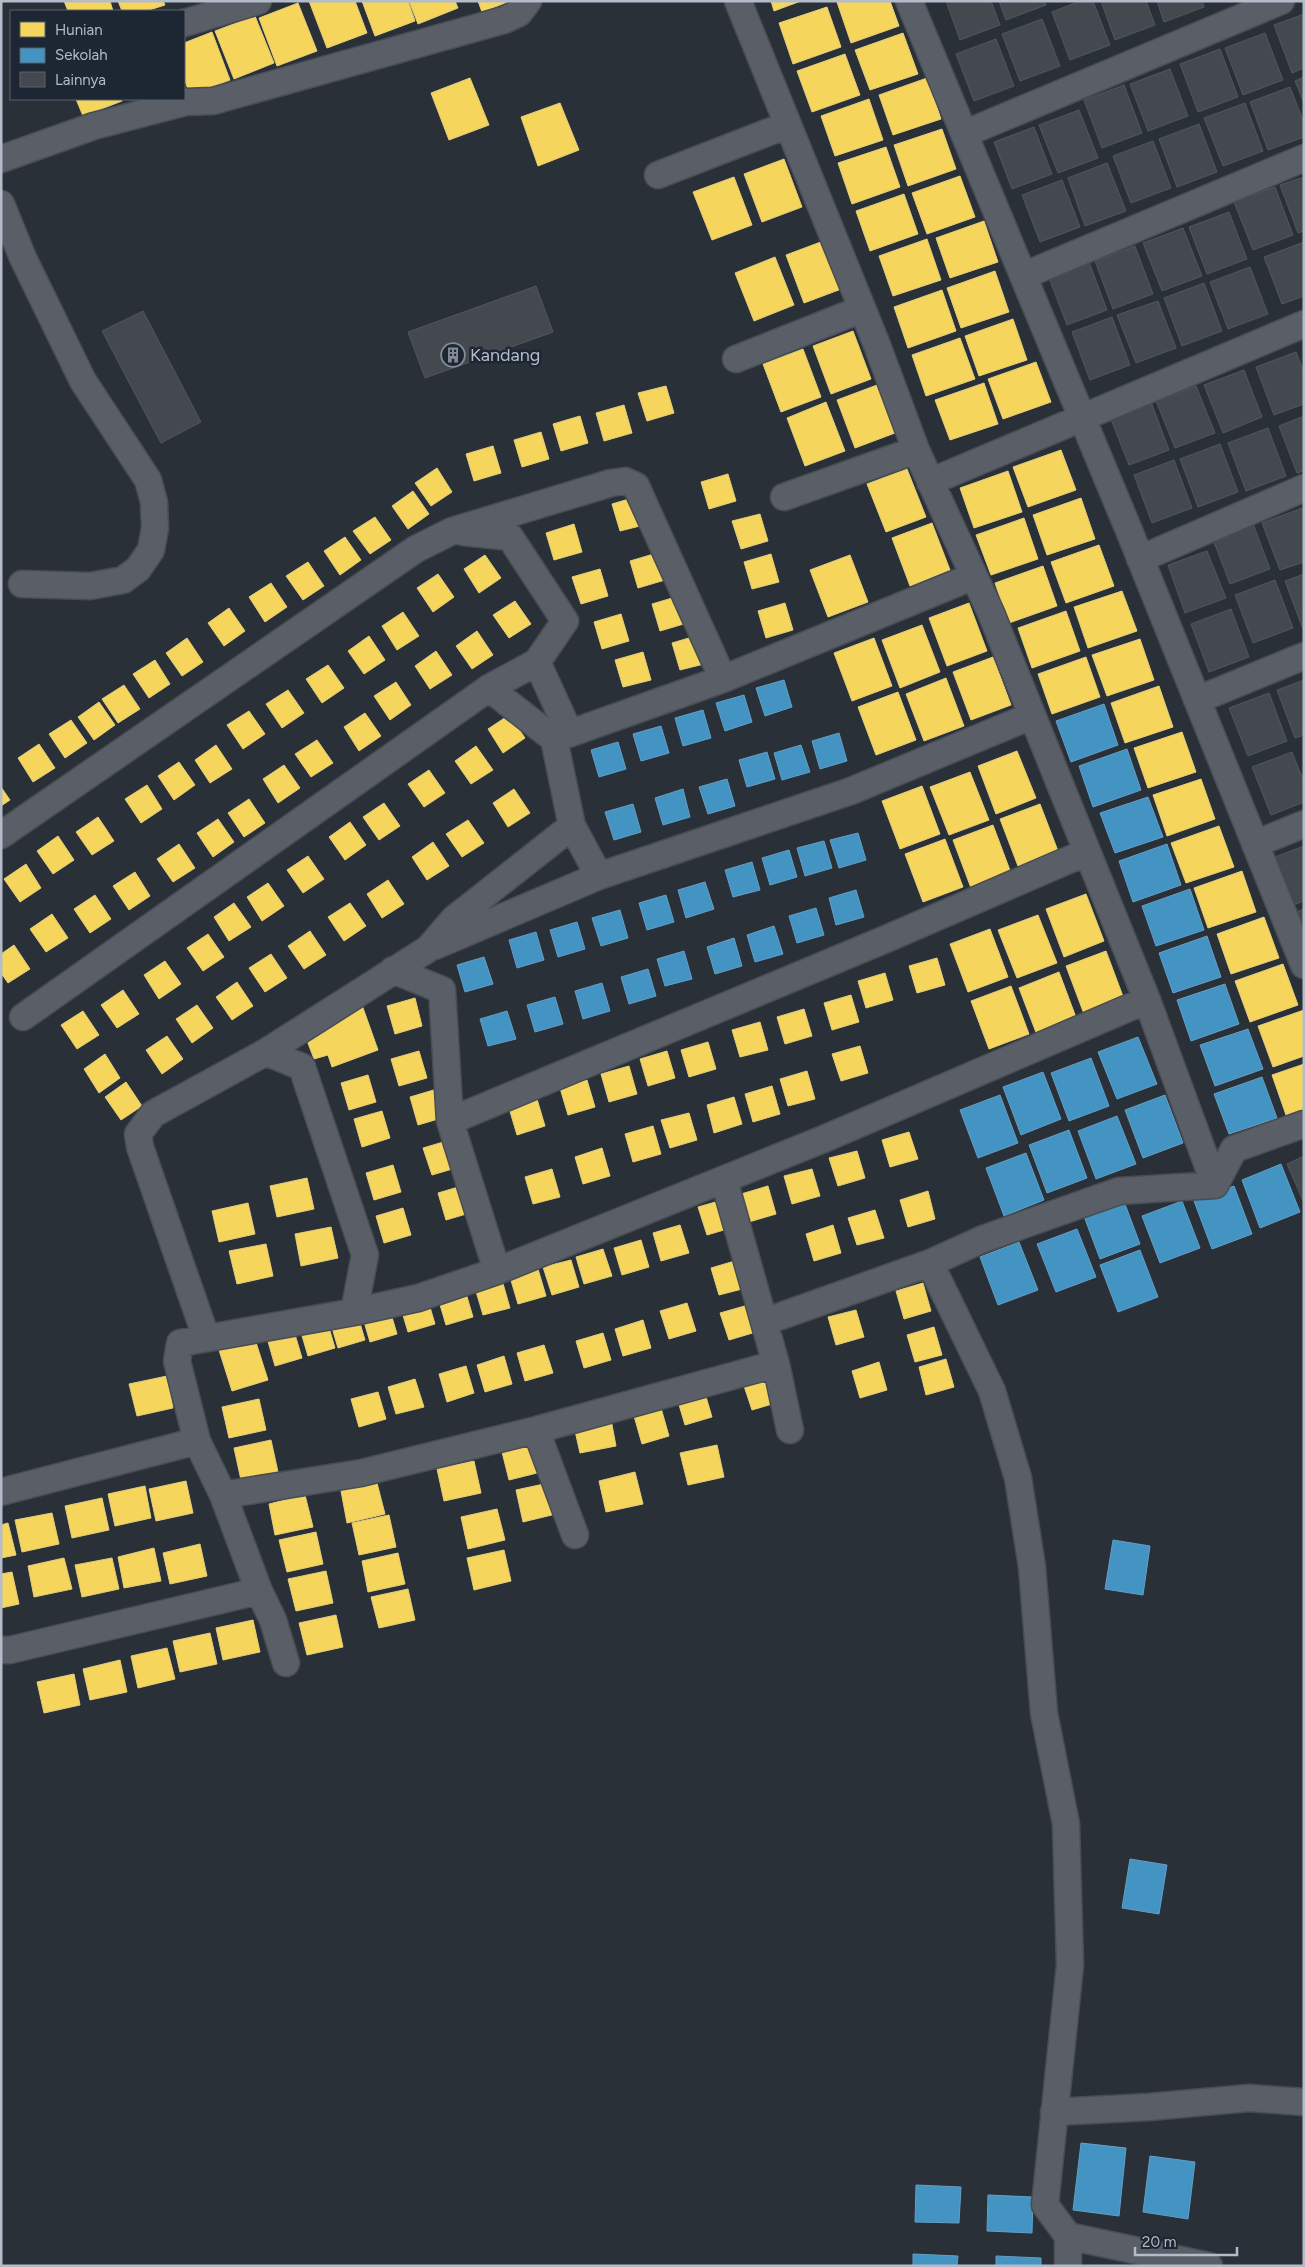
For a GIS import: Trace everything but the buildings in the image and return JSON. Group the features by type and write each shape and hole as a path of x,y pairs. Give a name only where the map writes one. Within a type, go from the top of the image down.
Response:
{"street":[{"path":"185,23 258,1"},
{"path":"1,159 94,126 186,102 213,101 504,20 519,14 528,1"},
{"path":"738,1 862,309 916,450 974,576 1147,1000 1214,1185"},
{"path":"909,1 1082,417 1304,965"},
{"path":"964,134 1281,1"},
{"path":"658,175 788,125"},
{"path":"1023,276 1304,158"},
{"path":"1,204 23,258 83,381 148,480 154,502 156,528 151,550 138,569 123,580 90,586 22,584"},
{"path":"736,359 862,309"},
{"path":"930,482 1304,324"},
{"path":"784,497 916,450"},
{"path":"1,835 416,549 452,531 611,483 625,481 636,486 723,679"},
{"path":"1140,560 1304,488"},
{"path":"23,1017 489,688 537,662 565,621 510,537 452,531"},
{"path":"562,736 723,679 974,576"},
{"path":"1197,700 1304,656"},
{"path":"537,662 562,736 572,826 599,876"},
{"path":"489,688 562,736"},
{"path":"206,1337 140,1147 138,1134 153,1114 266,1052 428,949 599,876 851,791 1031,716"},
{"path":"1255,844 1304,824"},
{"path":"428,949 460,914 572,826"},
{"path":"450,1121 886,939 1087,852"},
{"path":"393,970 442,990 450,1121 497,1271"},
{"path":"286,1663 273,1620 259,1591 223,1495 197,1441 177,1361 180,1343 354,1312 418,1298 497,1271 640,1212 724,1180 1147,1000"},
{"path":"266,1052 302,1067 365,1255 354,1312"},
{"path":"1214,1185 1234,1149 1304,1124"},
{"path":"724,1180 776,1364 790,1430"},
{"path":"764,1322 930,1262 983,1239 1119,1191 1214,1185"},
{"path":"930,1262 992,1391 1018,1478 1032,1567 1044,1713 1066,1824 1070,1965 1045,2205 1068,2236 1068,2266"},
{"path":"223,1495 360,1473 536,1430 776,1364"},
{"path":"536,1430 575,1535"},
{"path":"1,1492 197,1441"},
{"path":"1,1650 10,1650 259,1591"},
{"path":"1054,2112 1149,2107 1249,2098 1304,2102"},
{"path":"1068,2236 1209,2266"}],"place":[{"name":"Kandang","path":"453,355"}]}
